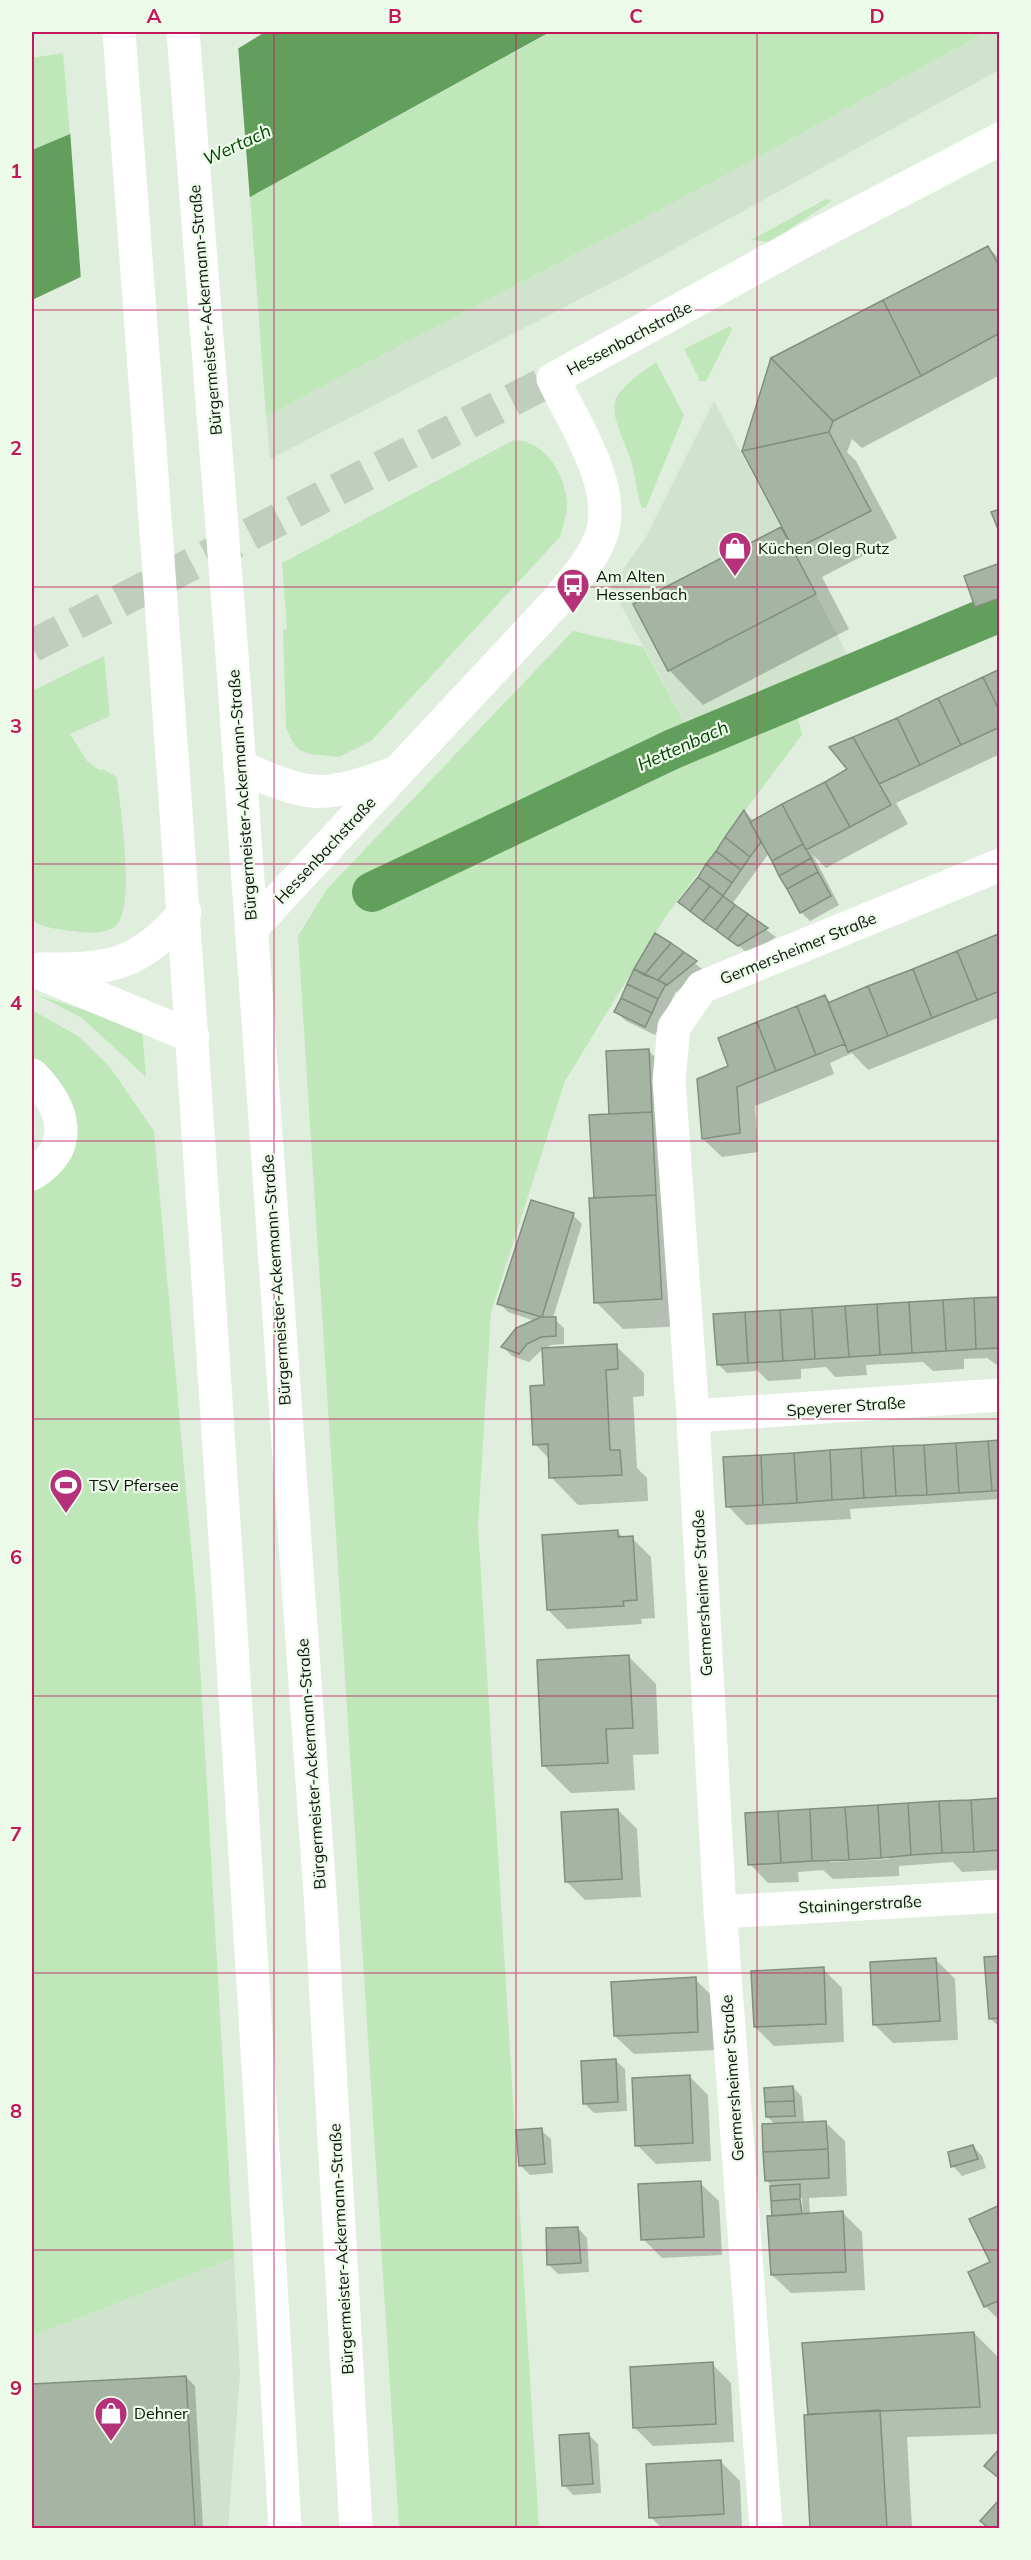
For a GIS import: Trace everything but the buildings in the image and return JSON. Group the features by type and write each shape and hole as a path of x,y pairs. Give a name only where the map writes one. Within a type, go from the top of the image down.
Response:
{"main road":[{"path":"119,32 193,1037 259,2062 285,2529"},
{"name":"Bürgermeister-Ackermann-Straße","path":"183,32 232,655 321,1908 356,2529"},
{"name":"Hessenbachstraße","path":"251,929 556,602 584,567 602,533 605,501 596,470 553,379 808,239 999,139"},
{"name":"Hessenbachstraße","path":"240,767 272,781 313,792 359,785 399,771"},
{"name":"Germersheimer Straße","path":"766,2529 720,1912 693,1416 669,1081 675,1027 702,987 999,865"},
{"path":"32,969 80,969 116,964 150,948 184,912"},
{"path":"32,969 193,1037"},
{"path":"32,1075 58,1111 62,1134 55,1154 32,1174"},
{"name":"Speyerer Straße","path":"693,1416 999,1395"},
{"name":"Stainingerstraße","path":"720,1912 999,1896"}],"shaded area":[{"path":"551,32 986,32 713,182 266,416 250,197"},
{"path":"986,32 999,32 999,70 629,274 270,459 266,416 713,182"},
{"path":"63,53 70,134 32,150 32,58"},
{"path":"826,199 832,201 770,242 751,240"},
{"path":"730,326 732,330 706,381 700,381 684,349"},
{"path":"656,362 684,415 646,508 642,508 632,464 617,424 615,403 626,385"},
{"path":"714,401 851,661 690,732 611,587 646,537"},
{"path":"514,440 535,446 552,461 558,471 566,493 567,504 560,537 371,741 339,757 310,754 299,750 286,728 283,630 287,629 282,563"},
{"path":"573,631 643,647 703,756 797,714 802,735 666,916 565,1081 491,1312 478,1525 539,2528 399,2528 298,936 327,889"},
{"path":"104,656 110,716 70,734 87,761 99,770 102,769 117,777 126,875 123,912 115,927 100,932 61,930 47,927 32,919 32,691"},
{"path":"38,995 142,1029 146,1077 82,1018"},
{"path":"32,1010 78,1036 109,1066 154,1131 197,1613 234,2258 32,2336 32,1168 68,1152 76,1118 64,1094 32,1062"},
{"path":"234,2258 240,2375 228,2528 32,2528 32,2336"}],"water":[{"name":"Wertach","path":"265,32 550,32 250,197 32,300 32,150 70,134 239,48"}],"pier":[{"path":"238,45 250,200 81,280 70,130"}],"waterway":[{"name":"Hettenbach","path":"372,892 673,749 1000,612"}],"tunnel":[{"path":"32,646 553,379"}],"place":[{"name":"Küchen Oleg Rutz","path":"735,577"},
{"name":"Am Alten Hessenbach","path":"573,614"},
{"name":"TSV Pfersee","path":"66,1514"},
{"name":"Dehner","path":"111,2442"}]}
